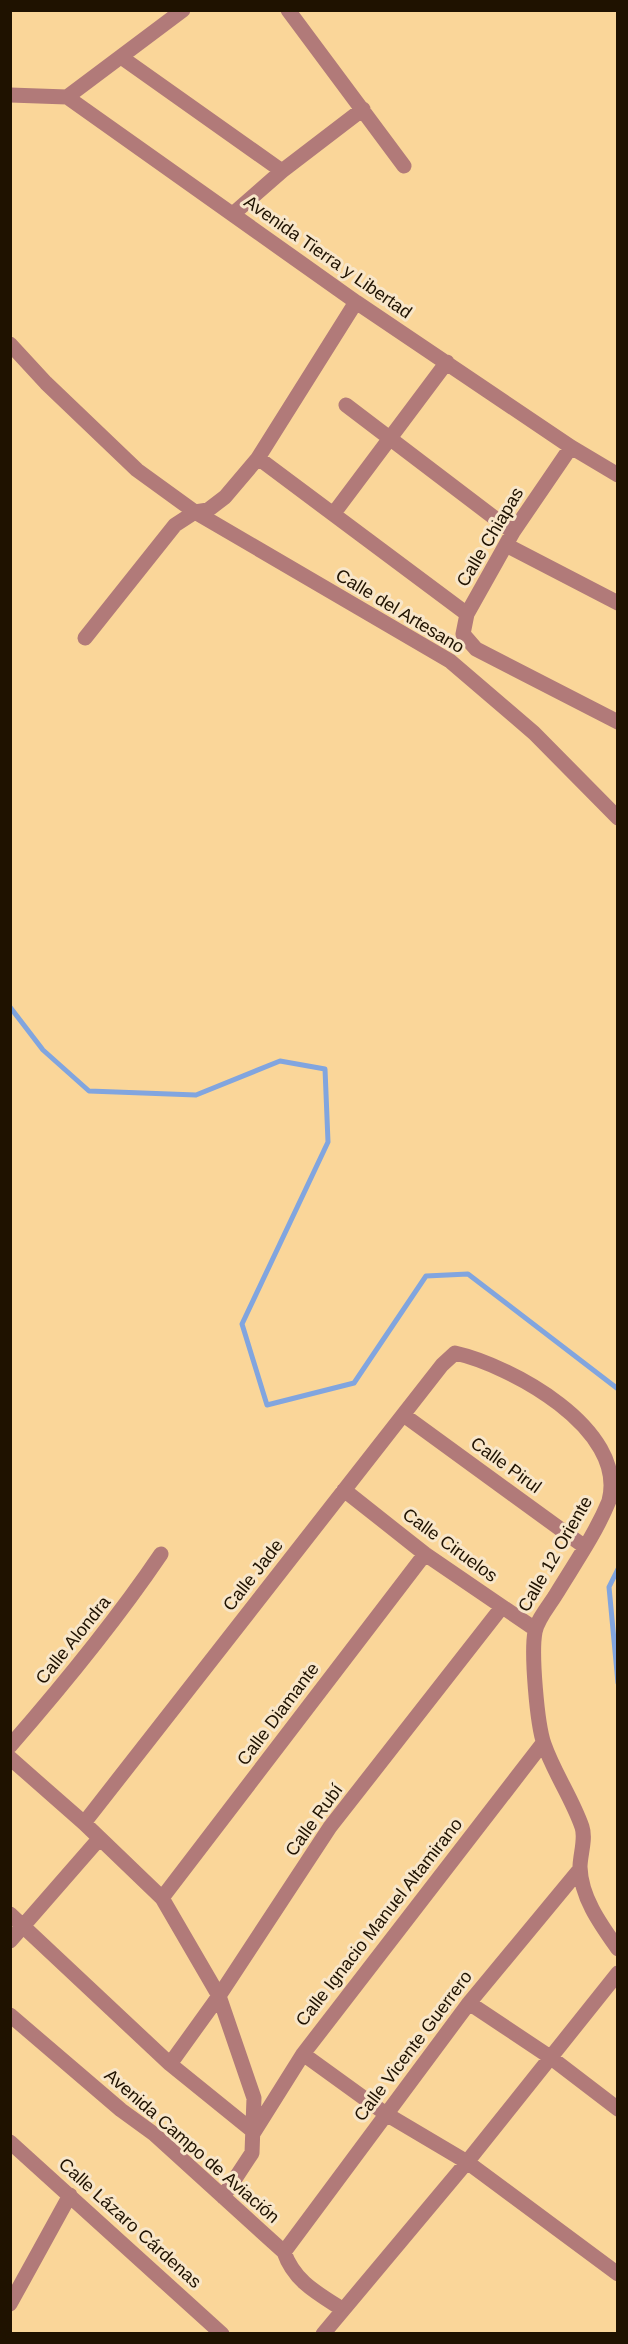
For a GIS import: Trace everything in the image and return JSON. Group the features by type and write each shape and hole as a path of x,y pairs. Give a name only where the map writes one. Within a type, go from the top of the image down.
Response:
{"street":[{"path":"10,94 67,97 183,10"},
{"path":"288,10 404,166"},
{"path":"121,57 282,171"},
{"name":"Avenida Tierra y Libertad","path":"67,97 356,302 571,447 618,475"},
{"path":"233,214 282,171 363,109"},
{"path":"85,638 175,525 195,512 208,510 225,497 258,458 356,302"},
{"name":"Calle del Artesano","path":"10,344 46,383 137,470 195,512 450,661 534,734 618,818"},
{"path":"334,513 447,362"},
{"path":"346,405 510,539 618,603"},
{"name":"Calle Chiapas","path":"571,447 510,539 467,614 463,634 476,649 618,722"},
{"path":"258,458 467,614"},
{"name":"Calle Jade","path":"84,1823 344,1490 405,1416 442,1365 455,1353 479,1359 562,1402 590,1426 602,1443 612,1469 610,1499"},
{"name":"Calle Pirul","path":"405,1416 585,1547"},
{"name":"Calle Ciruelos","path":"344,1490 426,1554 535,1629"},
{"name":"Calle 12 Oriente","path":"535,1629 585,1547 610,1499"},
{"name":"Calle Alondra","path":"10,1746 77,1669 129,1602 161,1554"},
{"name":"Calle Diamante","path":"162,1898 426,1554"},
{"name":"Calle Rubí","path":"170,2064 219,1996 330,1827 502,1606"},
{"path":"535,1629 532,1656 543,1743 583,1829 580,1869 587,1899 618,1949"},
{"name":"Calle Ignacio Manuel Altamirano","path":"254,2132 303,2054 543,1743"},
{"path":"10,1758 84,1823 162,1898 219,1996 254,2098 252,2153 223,2197"},
{"path":"10,1941 99,1839"},
{"name":"Calle Vicente Guerrero","path":"284,2252 469,2003 580,1869"},
{"path":"10,1914 170,2064 254,2132"},
{"path":"323,2334 467,2162 618,1973"},
{"path":"469,2003 550,2057 618,2109"},
{"name":"Avenida Campo de Aviación","path":"10,2015 121,2110 153,2134 284,2252 289,2267 301,2282 342,2309"},
{"path":"303,2054 386,2114 467,2162 618,2274"},
{"name":"Calle Lázaro Cárdenas","path":"10,2142 222,2334"},
{"path":"10,2304 70,2196"}],"waterway":[{"path":"10,1007 43,1050 89,1091 196,1095 280,1061 325,1069 328,1142 242,1324 267,1405 354,1383 426,1276 468,1274 618,1389"},
{"path":"618,1569 609,1587 618,1683"}]}
